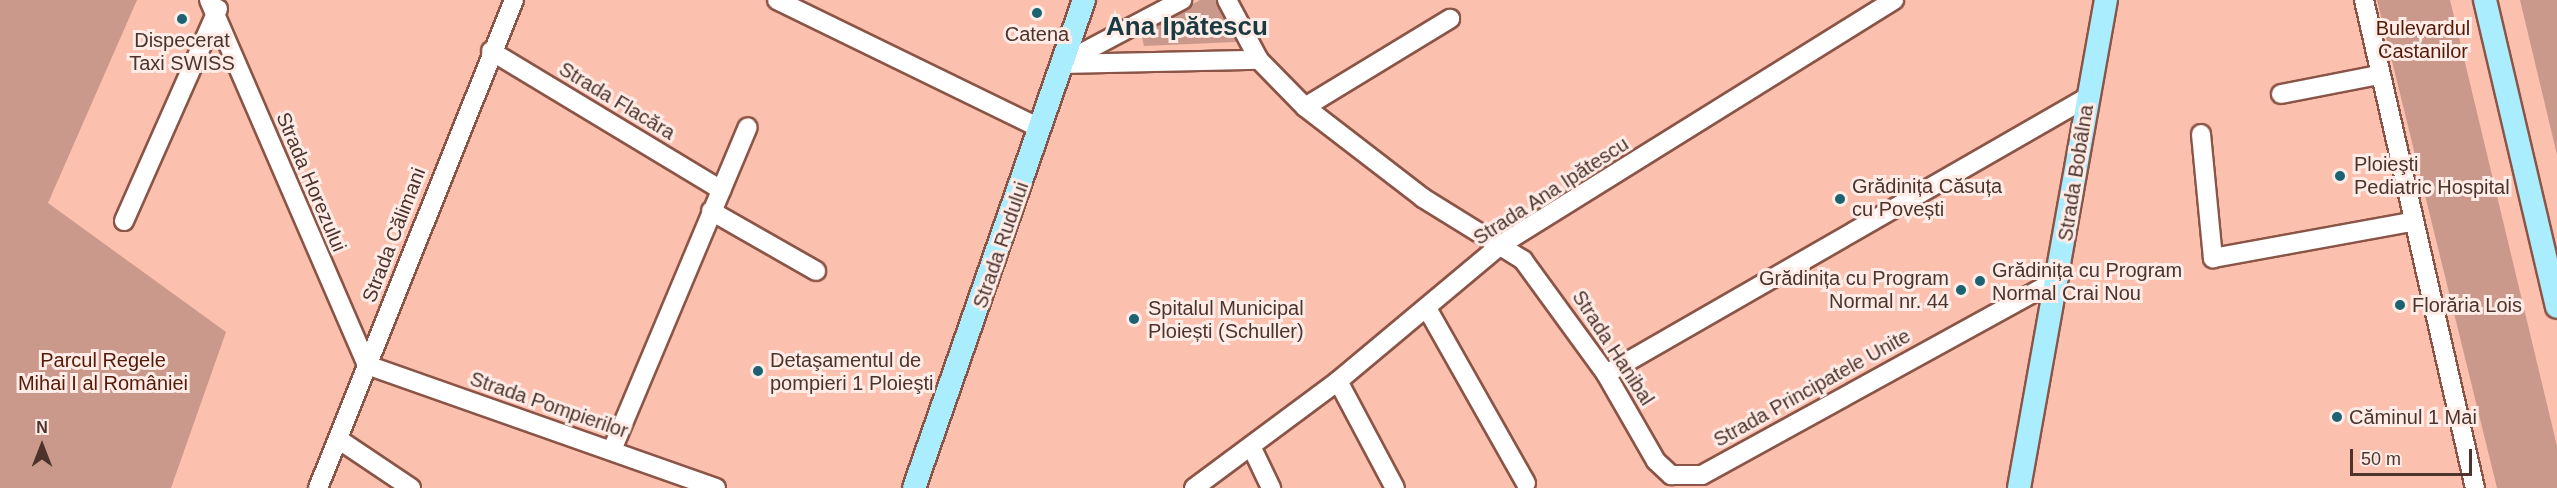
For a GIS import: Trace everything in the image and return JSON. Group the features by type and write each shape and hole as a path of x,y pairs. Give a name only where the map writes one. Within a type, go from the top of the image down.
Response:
{"main road":[{"name":"Strada Rudului","path":"914,488 1084,0"},
{"path":"2485,0 2557,307"},
{"name":"Strada Bobâlna","path":"2019,488 2059,279 2102,4"}],"street":[{"name":"Strada Călimani","path":"318,488 491,51 514,0"},
{"path":"777,0 1040,128"},
{"path":"1061,64 1182,0"},
{"name":"Strada Hanibal","path":"1227,0 1259,60 1305,107 1423,198 1502,244 1544,284 1606,374 1656,461 1681,478"},
{"name":"Strada Ana Ipătescu","path":"1194,488 1338,381 1428,310 1502,244 1894,0"},
{"path":"2364,0 2411,222 2475,488"},
{"path":"124,221 215,5"},
{"name":"Strada Horezului","path":"215,5 367,365"},
{"path":"1305,107 1450,19"},
{"name":"Strada Flacăra","path":"491,51 721,190"},
{"path":"1061,64 1259,60"},
{"path":"2282,94 2379,75"},
{"path":"1606,374 2088,98"},
{"path":"612,450 748,127"},
{"path":"2201,134 2213,258 2411,222"},
{"path":"711,211 816,271"},
{"name":"Strada Principatele Unite","path":"1681,478 1702,475 2059,279"},
{"path":"1428,310 1526,483"},
{"name":"Strada Pompierilor","path":"367,365 716,488"},
{"path":"1338,381 1395,488"},
{"path":"338,439 411,488"},
{"path":"1251,446 1271,488"}],"green space":[{"name":"Parcul Regele Mihai I al României","path":"0,0 137,0 48,203 226,332 171,488 0,488"},
{"path":"1200,0 1222,0 1238,33 1236,42 1144,46 1141,33"},
{"name":"Bulevardul Castanilor","path":"2377,0 2450,0 2557,446 2557,488 2497,488"},
{"name":"Bulevardul Castanilor","path":"2520,0 2557,0 2557,155"}],"place":[{"name":"Catena","path":"1037,13"},
{"name":"Dispecerat Taxi SWISS","path":"182,19"},
{"name":"Ploieşti Pediatric Hospital","path":"2340,176"},
{"name":"Grădinița Căsuța cu Povești","path":"1840,199"},
{"name":"Grădinița cu Program Normal Crai Nou","path":"1980,281"},
{"name":"Grădinița cu Program Normal nr. 44","path":"1961,290"},
{"name":"Florăria Lois","path":"2400,305"},
{"name":"Spitalul Municipal Ploiești (Schuller)","path":"1134,319"},
{"name":"Detaşamentul de pompieri 1 Ploieşti","path":"758,371"},
{"name":"Căminul 1 Mai","path":"2337,417"}],"district":[{"name":"Ana Ipătescu","path":"1187,27"}]}
